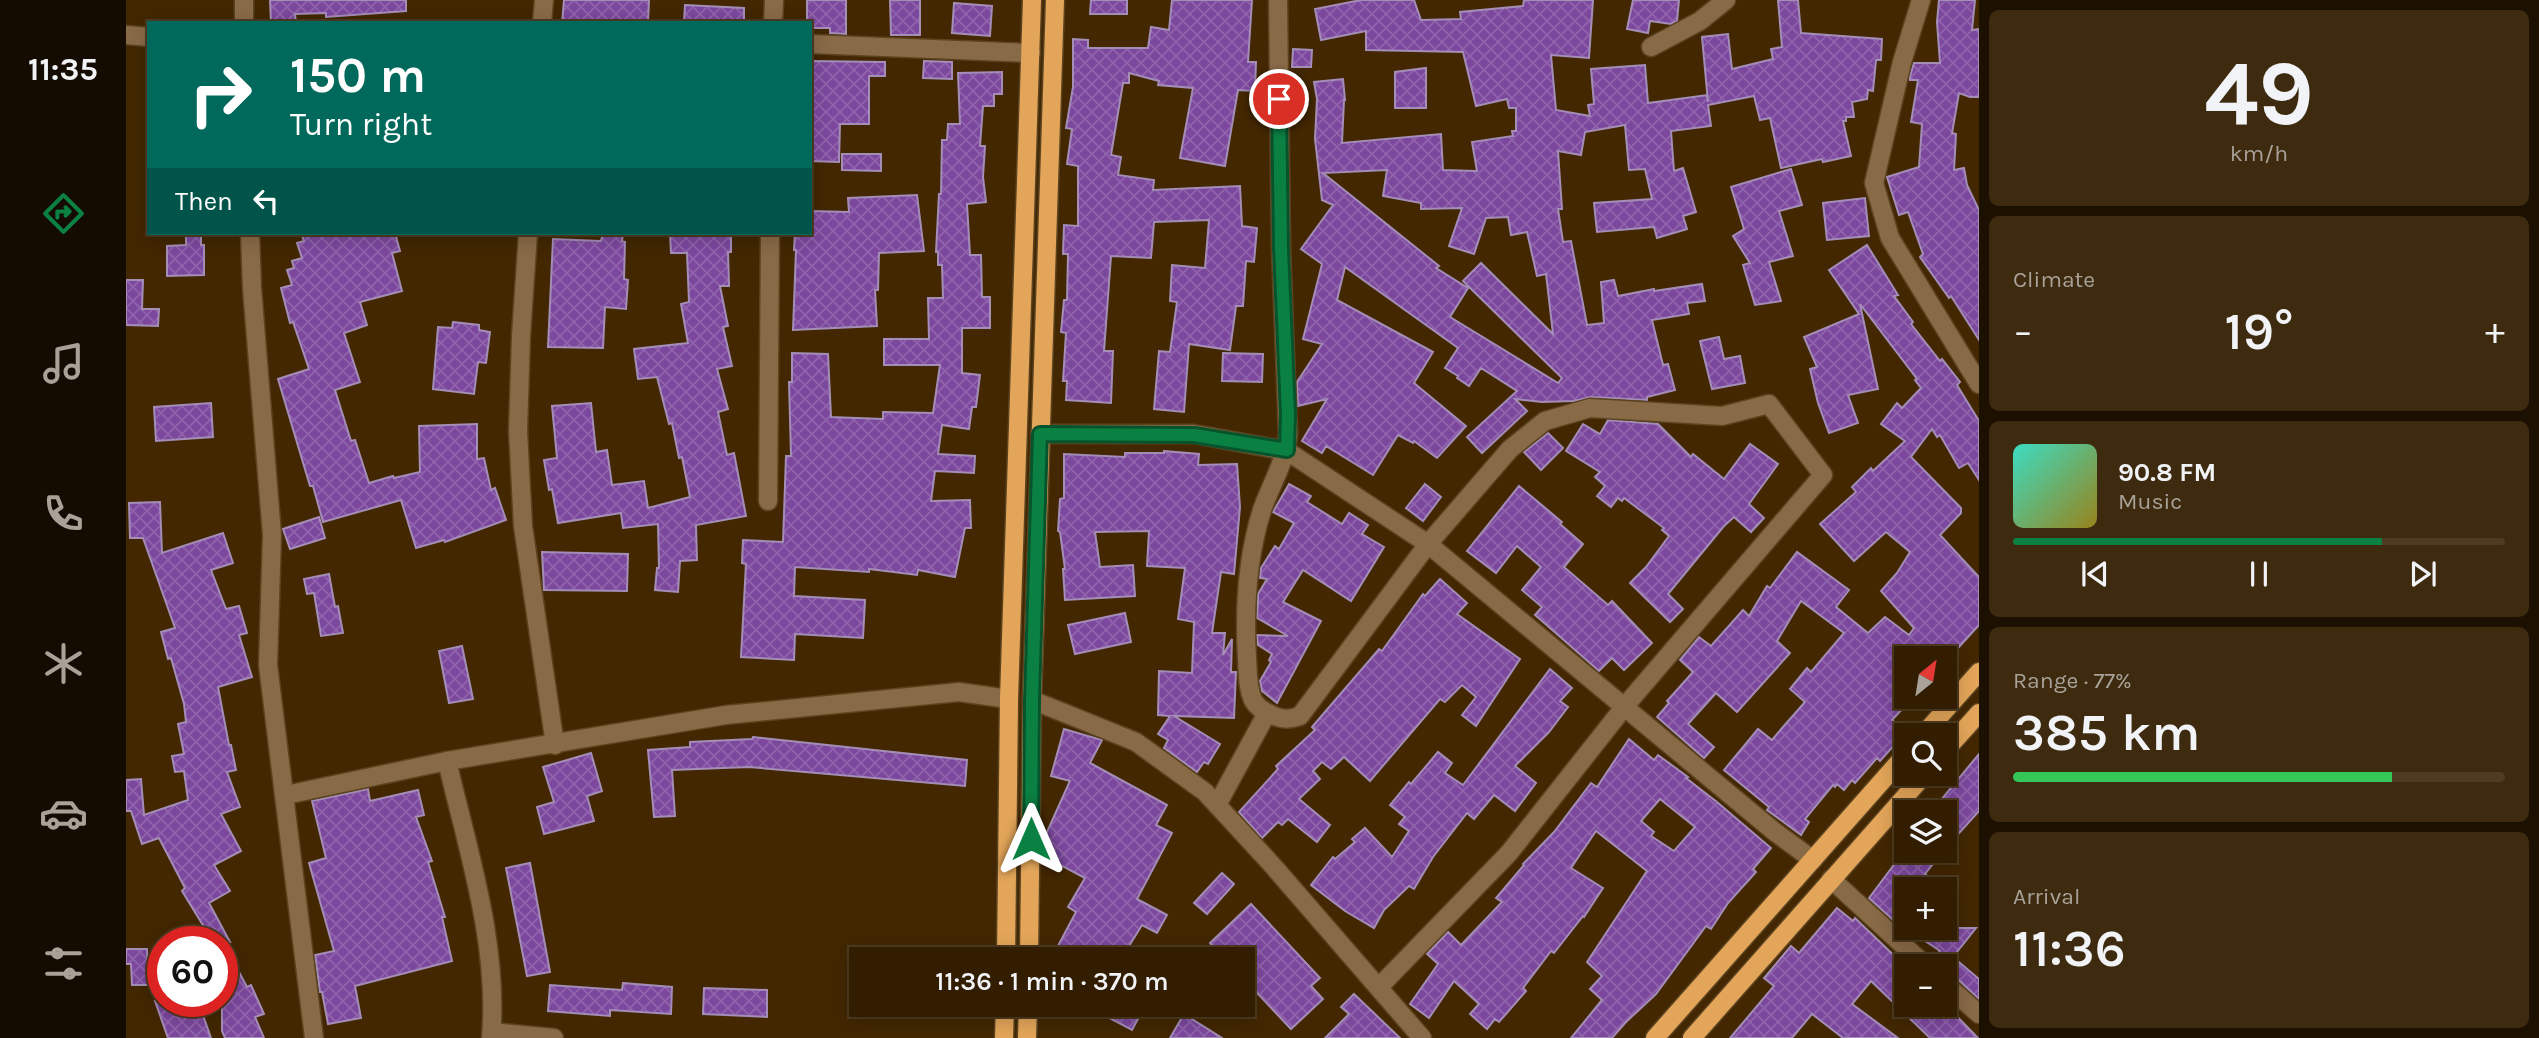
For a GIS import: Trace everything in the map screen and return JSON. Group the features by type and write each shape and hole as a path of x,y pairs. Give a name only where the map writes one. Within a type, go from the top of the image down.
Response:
{"main road":[{"path":"1006,947 1009,699 1032,0"},
{"path":"1029,947 1032,700 1055,0"},
{"path":"1934,723 1979,672"},
{"path":"1957,738 1979,713"},
{"path":"1655,1038 1894,768"},
{"path":"1692,1038 1914,786"},
{"path":"1686,1003 1707,1021"},
{"path":"1004,1017 1004,1038"},
{"path":"1027,1038 1028,1017"}],"street":[{"path":"244,0 244,21"},
{"path":"542,21 544,0"},
{"path":"772,21 774,0"},
{"path":"1278,0 1287,450 1262,510 1249,566 1244,617 1248,684 1254,703 1267,713 1291,719 1300,716 1427,544 1510,449 1545,421 1591,408 1722,416 1769,404 1823,475 1625,706 1509,853 1380,987"},
{"path":"1651,47 1700,21 1726,0"},
{"path":"1921,0 1902,62 1874,183 1891,238 1979,384"},
{"path":"126,35 147,37"},
{"path":"812,44 1031,53"},
{"path":"250,235 272,535 272,592 267,646 314,1038"},
{"path":"528,235 521,336 519,431 523,526 555,745"},
{"path":"768,500 770,235"},
{"path":"1040,434 1194,435 1287,450 1427,544 1813,860"},
{"path":"286,795 447,761 555,745 636,728 959,692 1009,699"},
{"path":"1032,700 1136,742 1205,792 1380,987 1422,1038"},
{"path":"1217,805 1267,713"},
{"path":"447,761 486,931 491,963 491,1035 554,1038"},
{"path":"1831,879 1913,954"},
{"path":"1957,995 1979,1014"}],"building":[{"path":"270,0 406,0 406,11 326,17 326,13 295,14 296,21 271,21"},
{"path":"564,0 649,0 648,21 562,21"},
{"path":"807,0 846,0 846,34 830,33 830,28 812,28 812,21 807,21"},
{"path":"890,0 920,0 920,35 891,35"},
{"path":"1091,0 1127,0 1127,14 1090,14"},
{"path":"1172,0 1252,0 1248,62 1256,62 1255,91 1238,90 1225,166 1180,158 1193,88 1158,85 1159,81 1129,73 1129,83 1123,83 1111,155 1121,157 1118,175 1154,180 1153,190 1240,186 1242,226 1257,228 1254,262 1246,261 1243,306 1236,306 1230,350 1189,344 1184,412 1154,409 1159,351 1170,352 1177,302 1170,301 1172,265 1205,268 1209,220 1154,222 1151,258 1111,256 1104,351 1113,351 1111,403 1066,400 1067,381 1063,381 1066,333 1061,332 1064,300 1067,300 1068,254 1063,254 1064,225 1078,226 1078,166 1067,164 1072,129 1066,128 1073,87 1073,39 1088,40 1088,48 1148,48 1151,27 1169,30"},
{"path":"1361,0 1414,0 1421,20 1461,19 1460,12 1523,6 1524,0 1593,0 1589,58 1551,55 1556,110 1590,116 1588,105 1594,104 1591,69 1645,65 1648,103 1707,95 1708,102 1702,37 1728,34 1732,69 1773,59 1771,49 1782,47 1778,0 1798,0 1801,33 1882,39 1881,60 1876,60 1873,91 1868,90 1867,99 1852,102 1854,117 1846,117 1846,121 1843,121 1851,156 1781,168 1770,118 1760,120 1754,96 1708,105 1711,126 1671,131 1674,171 1683,168 1696,212 1683,216 1687,229 1657,238 1654,227 1597,232 1594,203 1652,199 1645,169 1629,170 1625,125 1585,132 1581,155 1558,151 1562,209 1558,209 1563,242 1571,241 1587,325 1604,323 1601,282 1614,280 1618,296 1702,284 1705,301 1687,303 1689,314 1652,320 1663,365 1668,364 1675,390 1647,397 1647,400 1591,397 1574,401 1542,402 1515,399 1527,411 1482,453 1467,437 1517,391 1481,368 1469,386 1457,378 1458,376 1445,368 1458,348 1345,267 1337,300 1433,352 1414,383 1466,426 1437,458 1414,441 1413,443 1398,435 1373,475 1326,446 1322,453 1302,441 1327,399 1298,406 1297,382 1322,344 1303,339 1322,264 1301,249 1333,205 1322,200 1315,139 1317,99 1314,82 1343,79 1345,100 1342,143 1441,134 1443,170 1477,171 1472,142 1513,136 1512,131 1516,131 1516,108 1509,108 1507,99 1476,106 1463,52 1366,50 1366,31 1321,40 1315,9","holes":["1387,170 1383,196 1421,203 1421,209 1462,208 1449,246 1474,254 1486,218 1508,217 1511,235 1527,232 1537,276 1546,274 1553,334 1481,263 1463,281 1562,378 1558,383 1450,317 1468,288 1436,268 1439,266 1323,173"]},
{"path":"1633,0 1679,0 1677,21 1671,24 1650,21 1648,33 1627,29"},
{"path":"1939,0 1975,0 1972,30 1979,29 1979,97 1959,93 1952,133 1956,134 1954,170 1964,168 1967,185 1979,210 1979,340 1951,296 1949,298 1920,257 1923,254 1908,212 1899,215 1887,177 1919,167 1922,124 1911,122 1918,80 1910,80 1910,76 1914,63 1940,63 1937,22"},
{"path":"954,3 992,6 990,36 952,33"},
{"path":"685,5 744,8 744,21 684,21"},
{"path":"1293,49 1312,50 1311,67 1292,67"},
{"path":"812,61 885,62 885,76 869,76 869,124 840,124 839,162 812,161"},
{"path":"924,61 952,62 952,79 923,78"},
{"path":"1426,68 1426,108 1395,108 1395,72"},
{"path":"1002,72 1002,94 994,94 994,106 983,106 980,146 985,146 983,177 986,202 967,204 970,255 981,255 982,297 990,297 990,328 962,328 962,373 980,375 976,407 972,407 969,429 942,425 938,454 975,456 974,473 935,471 931,501 970,500 971,528 965,528 955,577 918,570 917,575 869,569 869,572 795,567 794,596 865,600 863,638 795,634 794,660 741,657 746,564 742,563 743,540 783,542 786,456 791,456 789,382 792,382 792,353 828,354 831,417 883,419 883,412 933,413 940,365 884,365 884,339 929,339 928,298 943,298 942,265 938,265 936,252 942,140 947,140 948,124 960,124 958,73"},
{"path":"842,154 881,154 881,171 842,170"},
{"path":"1791,169 1802,205 1779,211 1793,256 1769,262 1781,301 1755,305 1743,265 1750,263 1733,236 1744,229 1731,187"},
{"path":"917,195 924,251 879,253 878,290 875,290 877,326 793,330 795,235 812,235 812,211 849,212 848,198"},
{"path":"1865,198 1869,236 1827,240 1823,203"},
{"path":"186,235 201,235 201,245 204,245 204,275 167,276 167,246 186,245"},
{"path":"302,235 396,235 400,251 392,253 402,291 360,302 367,325 344,333 360,382 335,390 351,441 355,440 369,483 420,472 419,426 477,424 477,459 484,458 491,490 495,488 506,520 445,542 444,540 416,548 401,500 323,522 278,379 309,369 293,322 290,323 281,288 292,285 287,270 294,268 292,261 302,258 297,243 304,241"},
{"path":"602,235 623,235 624,279 628,280 626,309 605,307 603,348 548,347 553,239 601,241"},
{"path":"670,235 731,235 731,252 728,252 729,286 720,286 728,326 723,327 732,366 717,369 728,409 718,412 727,455 734,453 746,516 696,525 697,560 680,561 678,592 655,590 659,568 658,524 623,528 621,513 558,523 544,460 557,458 552,406 591,403 596,452 607,450 612,485 644,481 648,508 690,497 682,457 679,458 672,423 669,424 657,377 638,379 634,349 688,343 681,304 689,302 687,253 671,253"},
{"path":"1867,245 1898,295 1894,296 1913,322 1911,324 1960,382 1957,385 1979,421 1979,480 1968,463 1959,468 1940,435 1937,437 1932,429 1911,457 1961,508 1961,513 1940,535 1979,577 1979,625 1957,649 1957,646 1894,646 1894,709 1902,709 1892,720 1896,723 1894,745 1880,761 1877,758 1855,783 1852,780 1844,790 1837,784 1835,787 1833,785 1805,819 1809,822 1801,835 1767,810 1769,807 1724,770 1758,729 1772,740 1805,702 1790,689 1807,668 1811,672 1844,633 1801,601 1777,641 1790,653 1737,712 1716,693 1688,724 1714,747 1704,758 1657,717 1669,703 1667,701 1693,672 1680,660 1699,637 1711,646 1743,610 1749,616 1767,586 1770,588 1797,552 1849,590 1836,607 1868,633 1885,617 1909,635 1914,628 1881,591 1910,552 1886,532 1854,561 1820,524 1856,492 1852,487 1871,468 1873,471 1905,441 1881,424 1897,403 1902,408 1921,388 1860,304 1878,389 1848,395 1858,423 1829,433 1810,369 1817,367 1804,337 1859,314 1829,270"},
{"path":"126,280 143,280 142,309 159,309 158,326 126,325"},
{"path":"453,322 479,325 479,330 490,332 486,363 478,362 474,394 433,389 438,327 452,328"},
{"path":"1719,337 1724,359 1740,356 1745,383 1712,389 1700,341"},
{"path":"1223,353 1263,354 1262,382 1222,381"},
{"path":"211,403 213,437 156,441 154,407"},
{"path":"1608,420 1658,424 1691,457 1693,454 1724,479 1750,444 1778,464 1749,504 1764,518 1751,532 1734,517 1724,526 1668,594 1683,609 1670,622 1630,583 1669,536 1662,530 1664,528 1624,498 1622,501 1618,498 1611,507 1597,496 1605,486 1595,477 1600,472 1566,451 1583,424 1600,434"},
{"path":"1548,433 1563,448 1541,470 1524,452"},
{"path":"1164,451 1199,454 1198,465 1237,464 1240,507 1234,574 1221,572 1212,633 1225,633 1223,655 1232,639 1231,672 1236,672 1234,718 1174,716 1220,744 1208,764 1204,762 1197,772 1164,748 1168,740 1158,734 1170,716 1158,715 1159,671 1192,673 1194,622 1178,619 1185,568 1147,566 1149,531 1095,532 1100,567 1133,565 1135,596 1065,600 1065,569 1058,531 1060,499 1064,498 1064,454 1125,457 1125,453"},
{"path":"1289,484 1311,496 1307,502 1342,524 1349,513 1368,525 1362,534 1384,547 1351,601 1303,570 1283,602 1321,621 1277,703 1262,691 1260,681 1271,662 1269,660 1272,654 1258,645 1257,635 1288,636 1257,618 1258,594 1267,579 1260,578 1261,568 1275,546 1279,549 1294,523 1273,512"},
{"path":"1425,484 1441,497 1423,521 1406,508"},
{"path":"1519,486 1562,522 1560,524 1583,544 1564,567 1608,605 1612,601 1652,643 1624,670 1612,658 1599,671 1535,615 1542,607 1522,590 1541,567 1517,546 1496,573 1467,551"},
{"path":"160,502 162,553 223,533 233,563 211,570 226,609 239,606 247,633 239,635 252,677 218,687 236,770 227,772 240,807 221,814 241,851 214,865 230,891 209,903 221,926 203,926 182,891 185,888 159,838 142,844 131,811 126,811 126,780 141,779 144,815 188,800 184,771 175,772 172,756 184,754 178,724 186,722 184,704 161,632 175,628 143,538 130,538 129,503"},
{"path":"319,517 325,538 290,549 283,529"},
{"path":"542,552 628,554 627,591 544,590"},
{"path":"329,574 343,633 321,636 314,593 307,594 304,579"},
{"path":"1440,579 1467,603 1457,614 1520,659 1476,726 1462,715 1476,697 1462,685 1445,702 1440,699 1370,781 1344,757 1331,769 1322,762 1313,771 1320,779 1299,799 1330,825 1317,842 1288,819 1282,825 1278,822 1262,838 1239,812 1278,769 1276,766 1315,730 1312,727 1379,649 1382,651 1423,594 1425,596"},
{"path":"1125,613 1131,642 1075,654 1068,625"},
{"path":"462,646 473,699 449,703 439,651"},
{"path":"1550,669 1572,688 1560,701 1568,707 1549,732 1515,766 1536,783 1515,811 1494,795 1474,819 1467,813 1433,857 1414,889 1409,886 1384,910 1374,928 1345,911 1311,885 1333,857 1335,859 1355,842 1352,839 1365,828 1392,857 1409,831 1399,824 1405,817 1390,805 1409,782 1411,784 1438,752 1452,763 1445,773 1463,785"},
{"path":"1064,729 1102,740 1090,763 1167,805 1156,825 1172,833 1137,899 1167,915 1157,933 1142,925 1128,947 1057,947 1076,912 1068,907 1085,878 1055,862 1052,868 1041,863 1042,843 1070,781 1051,776"},
{"path":"753,737 967,760 965,786 749,767 672,770 675,816 654,817 648,750 690,747 690,742"},
{"path":"1629,739 1654,760 1658,755 1688,777 1686,778 1771,848 1753,869 1756,872 1728,903 1711,929 1706,926 1656,994 1612,1038 1571,1038 1602,1000 1590,989 1602,976 1587,962 1647,871 1596,831 1571,868 1603,888 1584,917 1554,953 1551,951 1523,988 1526,991 1499,1022 1495,1019 1487,1029 1470,1014 1479,1004 1454,981 1429,1018 1410,1004 1438,964 1427,954 1448,932 1461,945 1502,902 1496,898 1523,864 1554,832 1591,783 1597,787","holes":["1660,799 1695,827 1674,851 1651,836 1654,832 1641,821"]},
{"path":"591,753 602,791 587,796 594,821 544,834 537,807 554,802 543,767"},
{"path":"1979,754 1979,811 1957,836 1957,800 1941,800 1953,786 1957,786 1957,781"},
{"path":"368,789 370,801 418,790 424,815 416,817 432,861 428,862 445,917 442,917 452,961 355,986 361,1018 328,1024 315,955 334,951 309,863 326,858 312,801"},
{"path":"530,863 550,972 527,976 506,868"},
{"path":"1895,863 1934,863 1925,874 1929,877 1894,877 1894,920 1869,898"},
{"path":"1222,873 1234,884 1207,914 1194,903"},
{"path":"1251,904 1320,978 1311,986 1323,999 1291,1029 1255,991 1255,947 1214,947 1210,943"},
{"path":"1837,908 1853,921 1855,918 1894,955 1894,1003 1871,981 1852,1004 1898,1038 1843,1038 1812,1014 1792,1038 1730,1038 1774,986 1764,978 1791,946 1799,953"},
{"path":"1957,928 1976,928 1955,954 1937,954 1940,951 1924,940 1957,940"},
{"path":"126,949 147,949 147,985 132,985 131,964 126,964"},
{"path":"1957,960 1979,979 1979,999 1957,979"},
{"path":"238,970 247,987 251,985 264,1014 255,1017 264,1038 225,1038 222,1017 238,1017"},
{"path":"623,983 672,987 671,1014 610,1010 610,1016 548,1011 550,985 622,990"},
{"path":"704,988 767,990 767,1017 703,1014"},
{"path":"1354,994 1400,1038 1325,1038 1349,1014 1341,1007"},
{"path":"1957,1016 1978,1038 1930,1038 1908,1017"},
{"path":"161,1017 204,1017 211,1038 168,1038"},
{"path":"1108,1017 1139,1017 1132,1030"},
{"path":"1182,1017 1189,1017 1222,1038 1170,1038"}],"route":[{"path":"1031,839 1040,434 1169,433 1287,450 1279,99"}]}
